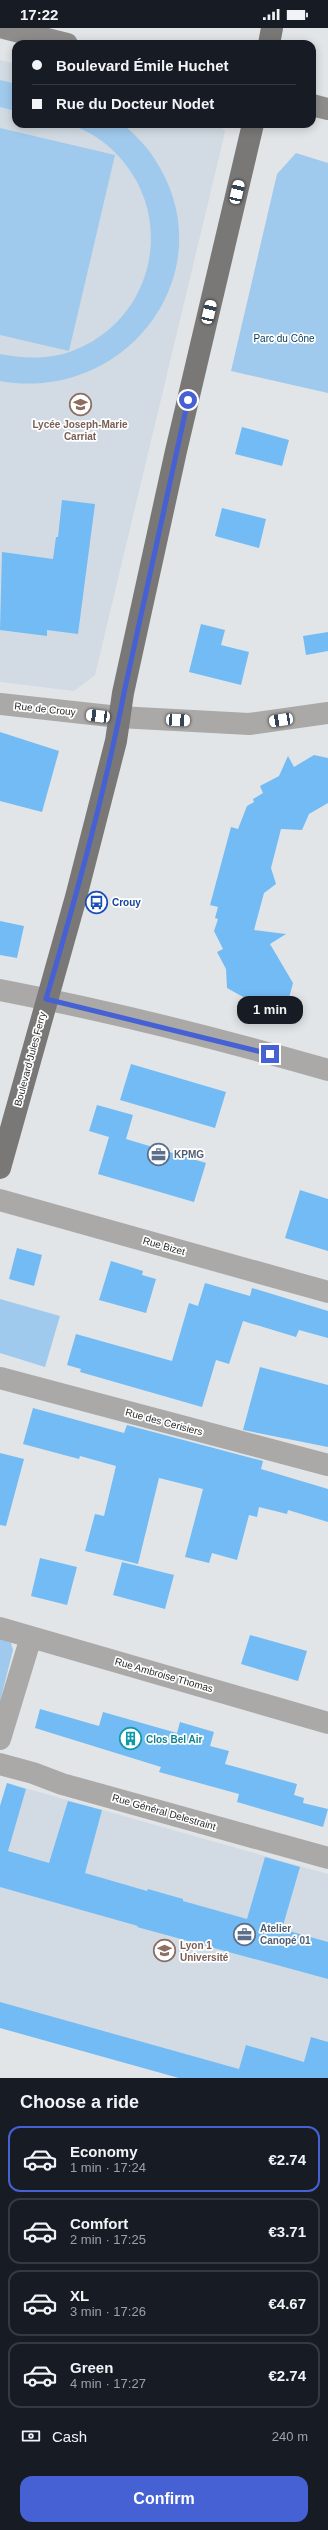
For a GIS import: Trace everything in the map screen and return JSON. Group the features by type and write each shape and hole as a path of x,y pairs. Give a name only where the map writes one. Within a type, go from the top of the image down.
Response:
{"main road":[{"path":"270,40 272,28"},
{"name":"Boulevard Jules Ferry","path":"0,1168 46,999 76,897 116,741 119,717 176,451 252,128"}],"street":[{"path":"4,28 51,40"},
{"path":"316,106 328,109"},
{"name":"Rue de Crouy","path":"0,704 119,717 249,724 328,713"},
{"path":"0,990 46,999 182,1031 328,1070"},
{"name":"Rue Bizet","path":"0,1200 328,1292"},
{"name":"Rue des Cerisiers","path":"0,1378 328,1465"},
{"name":"Rue Ambroise Thomas","path":"0,1628 328,1723"},
{"path":"0,1739 31,1636"},
{"name":"Rue Général Delestraint","path":"0,1764 33,1773 62,1784 328,1858"}],"shaded area":[{"name":"Lycée Joseph-Marie Carriat","path":"0,60 12,63 12,128 222,128 225,132 95,675 74,691 0,682"},
{"name":"Lyon 1 Université","path":"7,1783 328,1874 328,2078 179,2078 0,2028 0,1806"}],"green space":[{"path":"0,80 12,83 12,110 0,107"},
{"path":"0,128 115,155 69,351 0,335"},
{"path":"79,128 127,128 144,144 154,158 174,200 179,243 172,283 153,320 124,350 88,371 46,383 0,381 0,354 29,358 49,357 68,353 102,335 122,316 137,294 147,269 151,243 149,216 141,189 126,165 114,151 84,130"},
{"name":"Parc du Cône","path":"296,153 328,163 328,393 231,371 277,174"},
{"path":"0,1299 60,1316 45,1367 0,1353"},
{"path":"0,1637 10,1639 13,1650 0,1702"}],"building":[{"path":"242,427 289,440 282,466 235,454"},
{"path":"62,500 95,504 78,634 47,630 47,636 0,630 2,552 53,559 56,537 58,537"},
{"path":"222,508 266,519 259,548 215,536"},
{"path":"201,624 225,630 221,645 249,652 241,685 189,672"},
{"path":"328,632 328,651 306,655 303,636"},
{"path":"0,732 59,751 42,812 0,801"},
{"path":"314,755 328,758 328,803 309,814 302,830 281,829 271,868 276,884 264,893 254,930 286,934 270,944 293,983 284,1017 250,1008 245,998 227,988 226,969 217,952 223,949 214,931 218,919 215,918 218,907 210,905 231,827 238,829 247,806 254,802 253,799 263,793 260,786 279,776 288,756 294,767"},
{"path":"0,921 24,926 17,958 0,955"},
{"path":"131,1064 226,1092 215,1128 120,1100"},
{"path":"97,1105 133,1115 126,1139 206,1163 194,1202 98,1174 109,1137 89,1131"},
{"path":"300,1190 328,1199 328,1251 285,1238"},
{"path":"17,1248 42,1255 34,1286 9,1279"},
{"path":"111,1261 143,1271 142,1275 156,1279 146,1313 99,1300"},
{"path":"205,1283 250,1296 252,1288 328,1311 328,1338 299,1330 296,1337 243,1321 229,1364 216,1360 202,1407 80,1372 81,1369 67,1365 76,1334 172,1361 189,1303 198,1306"},
{"path":"260,1367 328,1385 328,1447 243,1430"},
{"path":"33,1408 124,1433 127,1425 263,1461 261,1469 328,1489 328,1522 288,1510 287,1514 259,1507 257,1517 249,1515 237,1560 212,1553 209,1563 185,1557 203,1489 159,1478 138,1564 85,1551 95,1514 104,1516 116,1466 80,1456 79,1459 23,1444"},
{"path":"0,1453 24,1459 6,1526 0,1525"},
{"path":"40,1558 77,1567 67,1605 31,1596"},
{"path":"122,1562 174,1575 165,1609 113,1595"},
{"path":"250,1635 307,1651 298,1681 241,1664"},
{"path":"40,1709 99,1726 103,1712 177,1733 180,1722 214,1732 210,1746 229,1751 225,1764 297,1784 294,1795 304,1798 303,1803 328,1809 323,1827 237,1802 239,1794 159,1772 161,1767 35,1728"},
{"path":"7,1783 26,1789 8,1851 49,1863 68,1801 102,1810 85,1873 147,1891 148,1889 183,1899 183,1901 247,1919 265,1857 300,1867 282,1929 328,1942 328,1979 137,1927 138,1926 0,1887 0,1806"},
{"path":"0,2002 239,2069 246,2045 304,2062 311,2037 328,2042 328,2078 179,2078 0,2028"}],"place":[{"name":"Lycée Joseph-Marie Carriat","path":"80,404"},
{"name":"Crouy","path":"97,902"},
{"name":"KPMG","path":"158,1154"},
{"name":"Clos Bel Air","path":"130,1739"},
{"name":"Atelier Canopé 01","path":"244,1934"},
{"name":"Lyon 1 Université","path":"164,1951"}],"route":[{"path":"188,400 124,693 116,741 76,897 46,999 182,1031 270,1054"}]}
